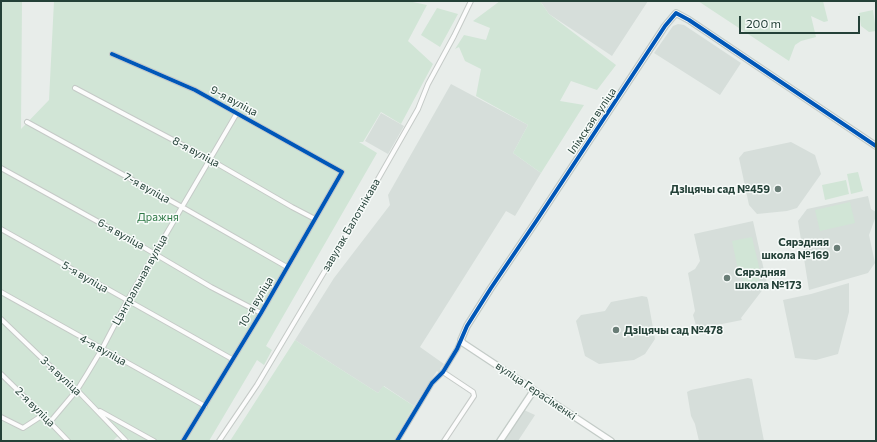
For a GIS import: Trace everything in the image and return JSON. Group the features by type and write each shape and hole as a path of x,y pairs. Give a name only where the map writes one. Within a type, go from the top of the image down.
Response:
{"street":[{"name":"завулак Балотнікава","path":"219,441 257,385 345,237 418,109 428,84 471,1"},
{"name":"Ілімская вуліца","path":"397,441 432,383 443,372 458,349 467,326 491,288 538,220 665,26 676,13 780,80 876,146"},
{"name":"9-я вуліца","path":"112,54 194,90 342,172"},
{"name":"8-я вуліца","path":"75,88 209,159 315,219"},
{"name":"Цэнтральная вуліца","path":"50,422 77,390 102,349 127,301 237,113"},
{"name":"7-я вуліца","path":"27,122 182,207 287,267"},
{"name":"6-я вуліца","path":"1,168 211,287 261,313"},
{"name":"10-я вуліца","path":"183,441 261,313 342,172"},
{"name":"5-я вуліца","path":"1,229 232,359"},
{"name":"4-я вуліца","path":"1,292 205,406"},
{"name":"3-я вуліца","path":"1,319 74,389 77,390 126,441"},
{"name":"вуліца Герасіменкі","path":"461,340 463,343 611,441"},
{"path":"443,372 473,392 474,396 444,441"},
{"name":"2-я вуліца","path":"1,374 68,441"},
{"path":"500,441 534,390"},
{"path":"97,410 154,441"},
{"path":"1,417 23,428 43,415"}],"shaded area":[{"path":"540,1 648,1 612,56 549,14"},
{"path":"678,24 684,25 741,63 720,95 654,53 673,26"},
{"path":"451,84 528,125 513,153 541,173 515,216 506,211 420,347 444,364 439,373 437,371 414,406 384,386 378,393 295,340 334,278 390,205 388,195"},
{"path":"381,113 404,126 388,154 365,141"},
{"name":"Дзіцячы сад №459","path":"791,142 815,155 821,174 797,208 787,211 757,214 749,205 739,158 744,152"},
{"name":"Сярэдняя школа №169","path":"868,196 871,209 876,212 869,235 875,263 868,273 809,290 798,221 807,209"},
{"name":"Сярэдняя школа №173","path":"753,221 767,284 741,318 742,320 697,329 693,315 695,311 688,273 695,269 700,261 694,234"},
{"path":"849,283 849,312 838,354 816,360 795,358 783,300"},
{"name":"Дзіцячы сад №478","path":"642,296 647,297 648,300 655,339 645,354 634,360 599,364 585,356 576,321 581,315 605,311 611,302"},
{"path":"748,378 752,379 764,441 699,441 695,424 691,416 687,392"},
{"path":"524,410 535,415 518,441 504,441"}],"green space":[{"name":"Дражня","path":"1,1 22,1 21,129 49,100 54,1 408,1 427,5 408,41 433,64 401,124 381,112 363,142 359,142 377,153 266,346 272,350 264,365 257,360 209,441 132,441 124,436 117,436 113,441 1,441"},
{"path":"500,1 540,1 549,14 616,65 597,90 571,81 560,101 584,105 541,173 513,153 528,125 476,96 481,69 465,61 459,47 455,49 464,35 486,40 490,28 473,21"},
{"path":"698,1 823,1 828,21 824,22 811,16 816,37 801,41 795,45 789,61"},
{"path":"437,8 458,14 440,47 421,35"},
{"path":"873,10 876,31 869,32 861,26 859,13"},
{"path":"858,172 863,191 851,194 847,174"},
{"path":"846,180 849,194 825,200 822,185"},
{"path":"850,202 855,223 820,231 815,210"},
{"path":"752,237 760,271 757,272 759,281 744,284 742,276 756,272 739,275 732,241"},
{"path":"295,340 378,393 383,386 414,406 394,441 230,441"}],"cycle path":[{"path":"397,441 432,383 443,372 457,349 467,326 491,288 665,26 676,13 689,20 876,146"},
{"path":"112,54 195,90 342,172 261,313 183,441"}],"place":[{"name":"Дзіцячы сад №459","path":"778,189"},
{"name":"Сярэдняя школа №169","path":"837,248"},
{"name":"Сярэдняя школа №173","path":"727,278"},
{"name":"Дзіцячы сад №478","path":"616,330"}]}
